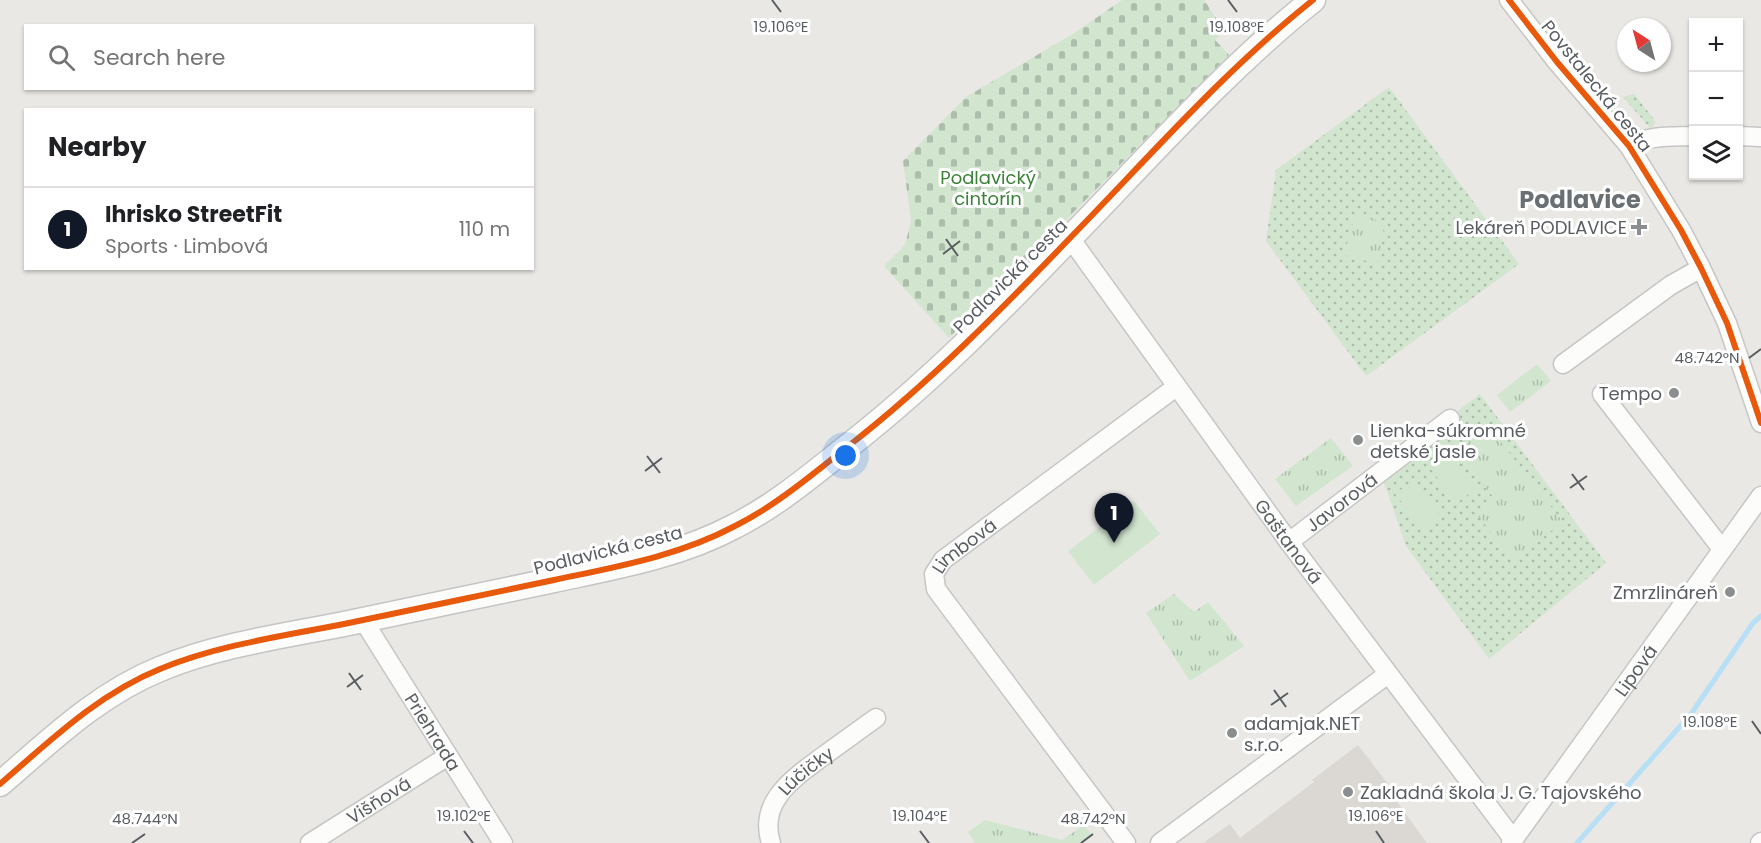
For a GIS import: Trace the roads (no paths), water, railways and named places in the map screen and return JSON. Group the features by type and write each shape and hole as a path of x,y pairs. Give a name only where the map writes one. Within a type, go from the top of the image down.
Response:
{"main road":[{"name":"Podlavická cesta","path":"0,784 70,724 106,697 162,668 234,647 592,573 701,542 736,526 807,479 884,418 945,362 1070,238 1190,111 1313,0"}],"street":[{"name":"Povstalecká cesta","path":"1509,0 1557,62 1629,146 1681,230 1727,323 1761,423"},
{"path":"1629,146 1637,141 1689,136"},
{"path":"1743,136 1761,137"},
{"name":"Gaštanová","path":"1070,238 1289,542 1512,841"},
{"path":"1563,364 1671,285 1701,268"},
{"name":"Limbová","path":"1126,843 936,589 934,574 943,561 1176,387"},
{"path":"1602,394 1722,549"},
{"name":"Javorová","path":"1289,542 1450,420"},
{"name":"Lipová","path":"1512,841 1761,496"},
{"name":"Priehrada","path":"363,620 503,843"},
{"path":"1160,843 1388,674"},
{"name":"Lúčičky","path":"771,843 769,823 771,809 778,795 802,772 876,718"},
{"name":"Višňová","path":"310,843 448,756"}],"waterway":[{"path":"1577,843 1691,714 1753,623 1761,616"}],"place":[{"name":"Lekáreň PODLAVICE","path":"1639,227"},
{"name":"Tempo","path":"1674,393"},
{"name":"Lienka-súkromné detské jasle","path":"1358,440"},
{"name":"Ihrisko StreetFit","path":"1114,543"},
{"name":"Zmrzlináreň","path":"1730,592"},
{"name":"adamjak.NET s.r.o.","path":"1232,733"},
{"name":"Zakladná škola J. G. Tajovského","path":"1348,792"}],"district":[{"name":"Podlavice","path":"1580,199"}],"park label":[{"name":"Podlavický cintorín","path":"988,187"}]}
